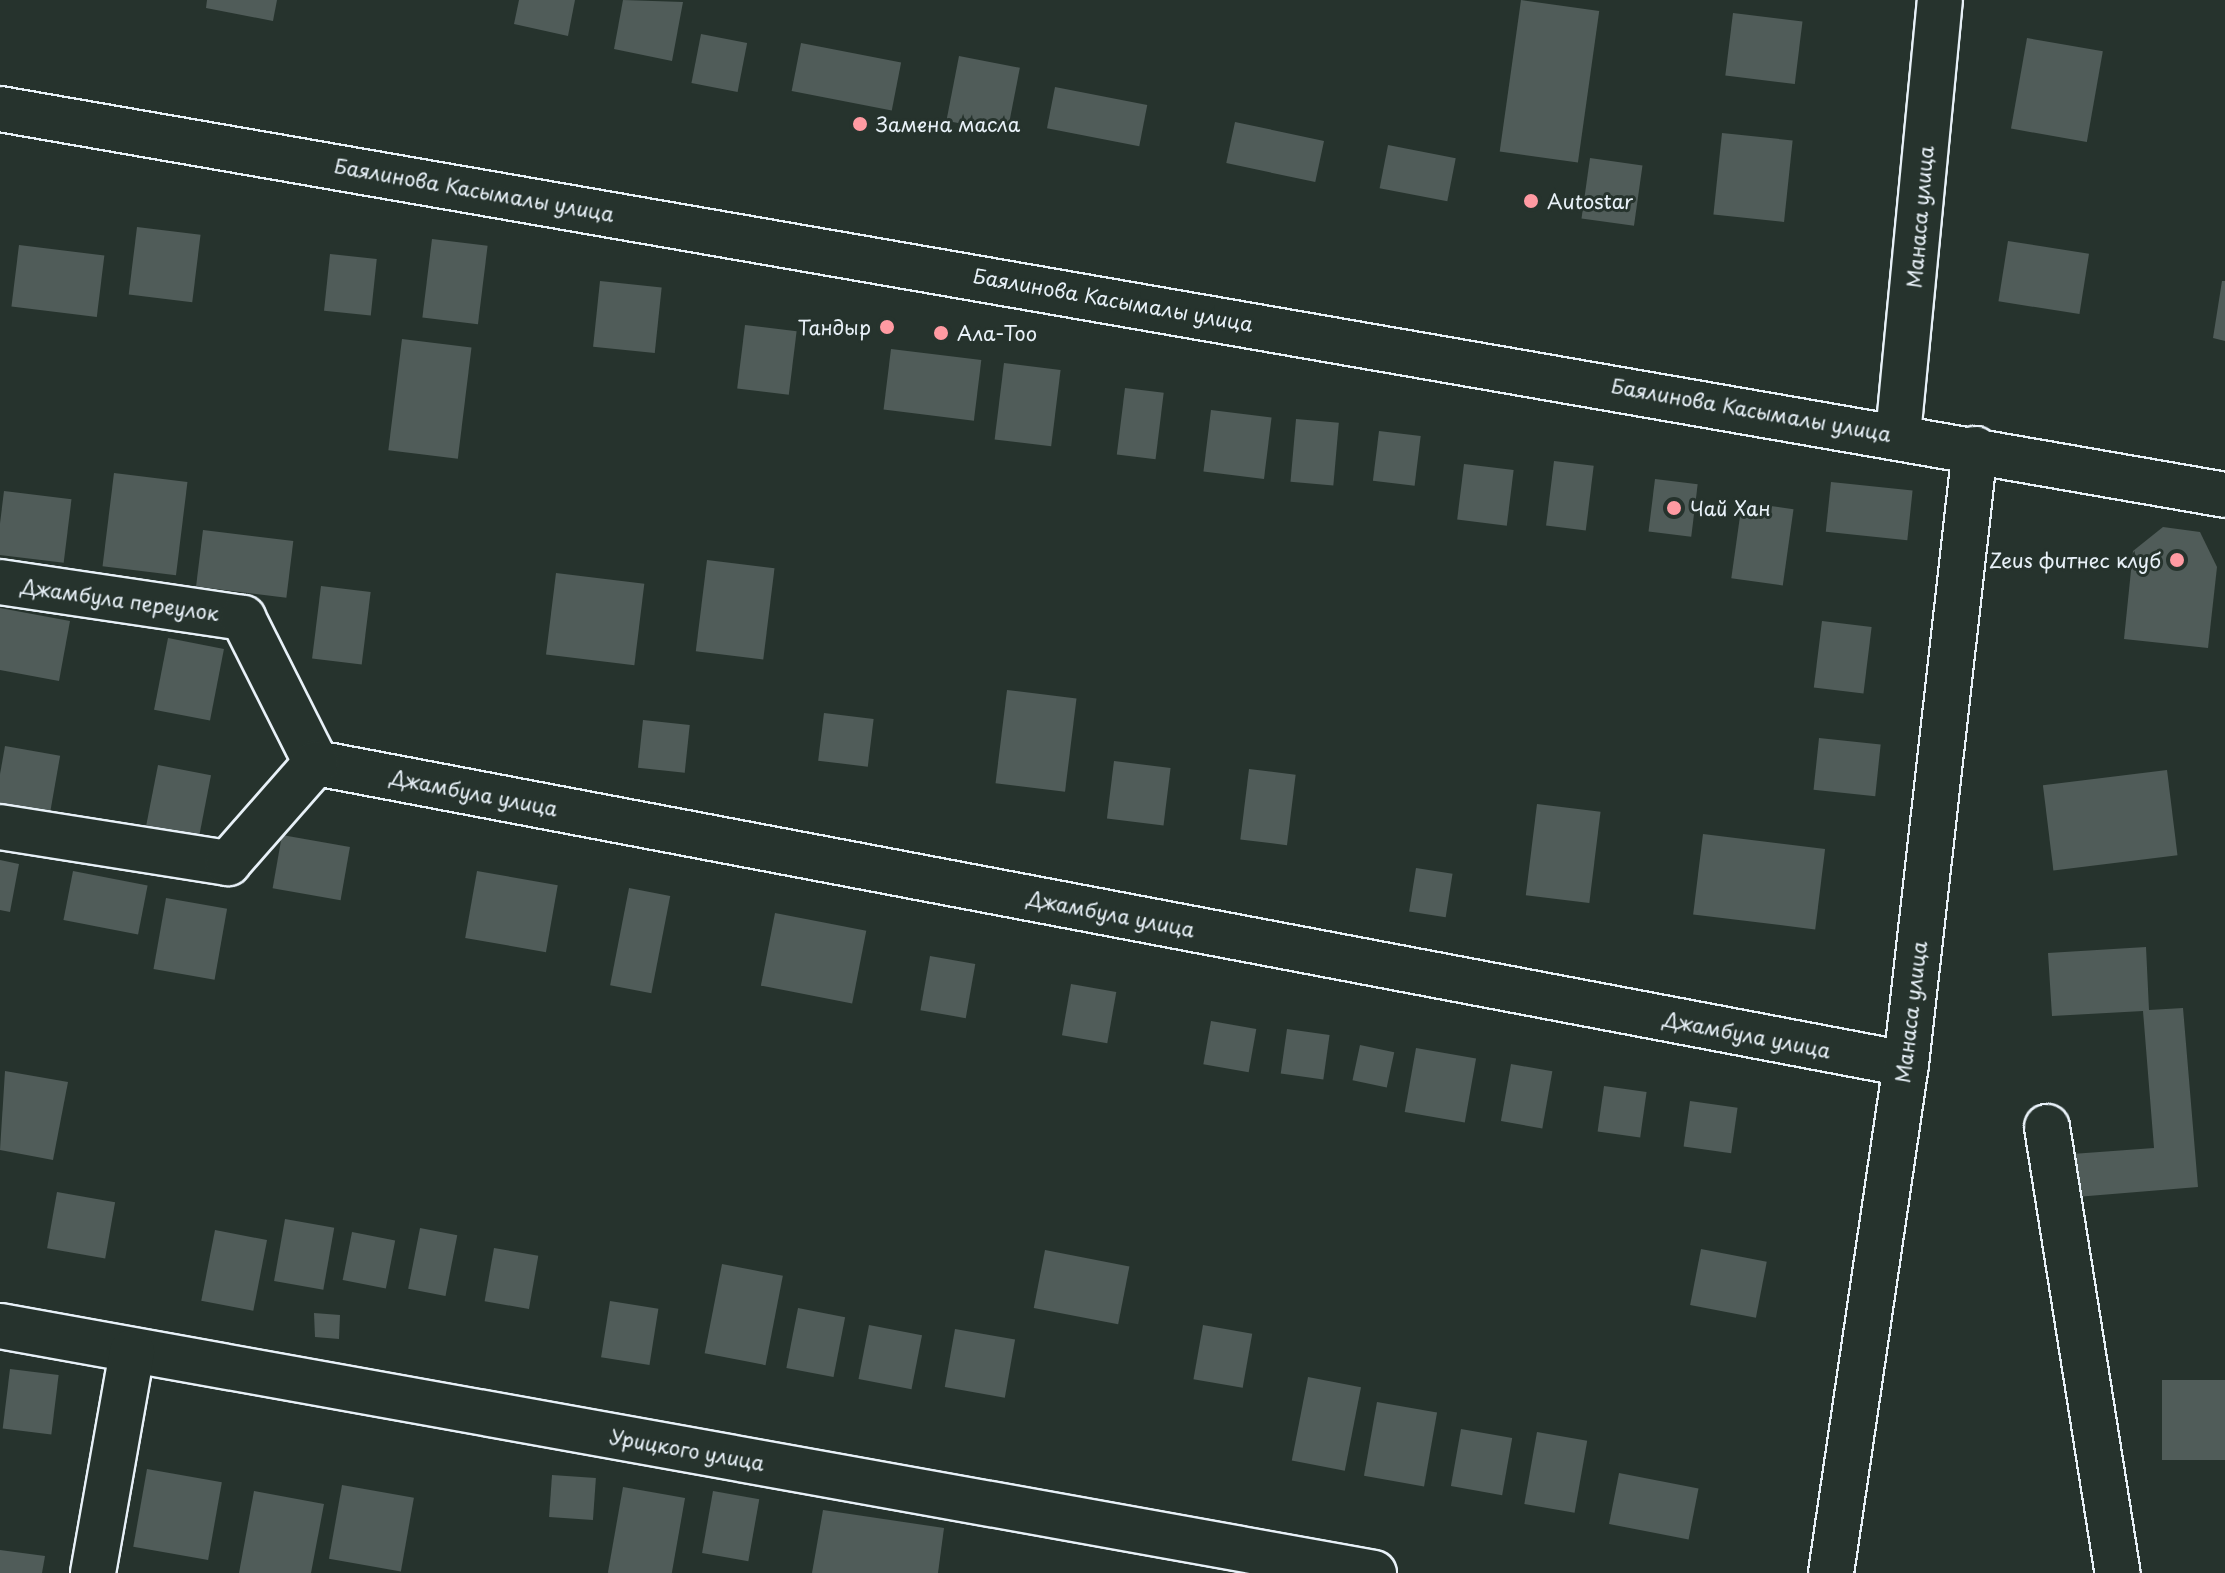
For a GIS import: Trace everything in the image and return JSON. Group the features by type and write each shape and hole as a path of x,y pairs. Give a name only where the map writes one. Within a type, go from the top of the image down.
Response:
{"street":[{"name":"Манаса улица","path":"1898,435 1940,0"},
{"name":"Баялинова Касымалы улица","path":"0,109 1898,435 2225,495"},
{"name":"Манаса улица","path":"1831,1573 1906,1064 1975,449"},
{"name":"Джамбула переулок","path":"0,582 243,618 316,763"},
{"name":"Джамбула улица","path":"316,763 1906,1064"},
{"path":"0,827 228,863 316,763"},
{"path":"2047,1127 2118,1573"},
{"name":"Урицкого улица","path":"0,1326 1374,1573"},
{"path":"93,1573 132,1351"}],"building":[{"path":"207,0 277,0 273,21 206,8"},
{"path":"519,0 575,0 568,36 514,24"},
{"path":"623,0 683,2 672,61 614,49"},
{"path":"1521,0 1599,11 1578,163 1500,152"},
{"path":"1733,13 1802,22 1795,84 1725,76"},
{"path":"701,34 747,43 738,92 691,83"},
{"path":"2027,38 2103,51 2087,142 2011,129"},
{"path":"801,43 901,62 892,111 792,91"},
{"path":"959,56 1020,68 1007,133 946,121"},
{"path":"1055,87 1147,105 1139,146 1047,128"},
{"path":"1235,122 1324,141 1315,182 1226,163"},
{"path":"1722,133 1793,140 1784,222 1713,215"},
{"path":"1388,145 1456,158 1447,201 1380,188"},
{"path":"1590,158 1642,165 1634,226 1582,218"},
{"path":"137,227 201,235 192,302 129,294"},
{"path":"432,239 488,246 478,324 422,317"},
{"path":"2008,241 2089,254 2079,314 1998,301"},
{"path":"19,245 104,255 97,317 11,307"},
{"path":"330,254 377,259 371,316 324,311"},
{"path":"600,281 662,287 655,353 593,347"},
{"path":"2222,281 2225,281 2225,341 2213,338"},
{"path":"745,325 797,331 789,395 737,389"},
{"path":"402,339 471,348 458,459 388,450"},
{"path":"891,349 981,360 974,421 884,410"},
{"path":"1004,363 1061,370 1051,446 995,439"},
{"path":"1125,388 1164,393 1156,459 1117,455"},
{"path":"1211,410 1272,417 1264,479 1203,472"},
{"path":"1296,419 1339,423 1333,486 1291,482"},
{"path":"1379,431 1421,436 1415,486 1373,481"},
{"path":"1554,461 1594,466 1586,530 1546,526"},
{"path":"1464,464 1514,470 1507,526 1457,520"},
{"path":"114,473 187,482 176,575 103,566"},
{"name":"Чай Хан","path":"1655,479 1698,484 1691,537 1649,532"},
{"path":"1831,482 1913,491 1907,540 1826,532"},
{"path":"4,491 71,499 64,563 0,555"},
{"path":"1742,502 1793,509 1783,585 1731,578"},
{"path":"2163,527 2200,532 2217,567 2208,648 2124,639 2133,551"},
{"path":"203,530 293,541 286,598 196,587"},
{"path":"707,560 774,568 763,660 696,651"},
{"path":"556,573 644,584 634,665 546,654"},
{"path":"321,586 371,592 362,665 312,658"},
{"path":"0,608 70,621 59,681 0,670"},
{"path":"1822,621 1872,627 1863,694 1814,688"},
{"path":"168,638 224,649 210,721 154,710"},
{"path":"1007,690 1076,699 1065,792 996,783"},
{"path":"824,713 874,719 868,767 818,761"},
{"path":"643,720 690,725 685,773 638,768"},
{"path":"1819,738 1881,744 1875,796 1814,790"},
{"path":"5,746 60,756 50,815 0,806 0,774"},
{"path":"1114,761 1171,768 1164,826 1107,819"},
{"path":"158,765 211,775 199,836 146,826"},
{"path":"1249,769 1296,775 1287,845 1240,839"},
{"path":"2167,770 2177,855 2053,871 2043,785"},
{"path":"1537,804 1601,812 1589,903 1526,895"},
{"path":"1703,834 1825,849 1815,929 1693,914"},
{"path":"282,835 350,847 341,900 273,888"},
{"path":"0,860 19,864 10,912 0,910"},
{"path":"1416,868 1453,874 1446,917 1409,911"},
{"path":"73,871 148,886 138,935 63,920"},
{"path":"477,871 558,885 546,952 465,938"},
{"path":"629,888 670,896 651,993 610,985"},
{"path":"166,898 227,909 215,980 153,969"},
{"path":"775,913 866,931 852,1003 761,986"},
{"path":"2146,947 2149,1010 2183,1008 2198,1187 2076,1197 2072,1154 2154,1148 2143,1011 2052,1016 2048,953"},
{"path":"930,956 975,964 966,1018 920,1010"},
{"path":"1071,984 1116,992 1107,1043 1062,1035"},
{"path":"1211,1021 1256,1029 1249,1072 1203,1064"},
{"path":"1287,1029 1330,1035 1323,1080 1281,1074"},
{"path":"1360,1045 1394,1052 1387,1087 1353,1080"},
{"path":"1416,1048 1476,1059 1465,1123 1405,1112"},
{"path":"1511,1064 1552,1071 1542,1128 1501,1121"},
{"path":"5,1071 68,1082 53,1160 0,1150"},
{"path":"1604,1086 1647,1092 1640,1138 1598,1132"},
{"path":"1690,1101 1738,1108 1731,1153 1684,1147"},
{"path":"57,1192 115,1202 105,1258 47,1248"},
{"path":"285,1219 334,1228 323,1290 274,1281"},
{"path":"420,1228 457,1235 445,1296 408,1289"},
{"path":"215,1230 267,1240 253,1311 201,1301"},
{"path":"352,1232 395,1240 386,1288 343,1280"},
{"path":"494,1248 538,1256 529,1309 485,1301"},
{"path":"1701,1249 1767,1262 1756,1318 1690,1305"},
{"path":"1045,1250 1129,1266 1118,1324 1034,1308"},
{"path":"722,1264 783,1276 765,1365 705,1353"},
{"path":"610,1301 658,1309 649,1365 601,1357"},
{"path":"798,1308 845,1317 833,1377 786,1368"},
{"path":"314,1313 340,1315 339,1339 315,1337"},
{"path":"869,1325 922,1335 912,1389 859,1379"},
{"path":"1203,1325 1252,1334 1243,1388 1193,1379"},
{"path":"955,1329 1015,1340 1005,1398 945,1387"},
{"path":"10,1369 59,1375 51,1435 3,1429"},
{"path":"1308,1377 1361,1387 1345,1471 1292,1460"},
{"path":"2162,1380 2225,1380 2225,1460 2162,1460"},
{"path":"1377,1402 1437,1413 1424,1486 1364,1476"},
{"path":"1461,1429 1512,1438 1502,1495 1451,1486"},
{"path":"1537,1432 1587,1441 1575,1513 1524,1504"},
{"path":"147,1469 222,1482 208,1560 133,1547"},
{"path":"1619,1473 1699,1488 1689,1540 1609,1524"},
{"path":"552,1475 596,1478 593,1520 549,1517"},
{"path":"342,1485 414,1498 401,1572 329,1559"},
{"path":"623,1487 685,1498 672,1573 608,1573"},
{"path":"254,1491 324,1504 311,1573 239,1573"},
{"path":"713,1491 759,1499 748,1561 702,1553"},
{"path":"823,1510 944,1528 938,1573 812,1573"},
{"path":"0,1550 45,1556 42,1573 0,1573"}],"place":[{"name":"Замена масла","path":"860,124"},
{"name":"Autostar","path":"1531,201"},
{"name":"Тандыр","path":"887,327"},
{"name":"Ала-Тоо","path":"941,333"},
{"name":"Чай Хан","path":"1674,508"},
{"name":"Zeus фитнес клуб","path":"2177,560"}]}
